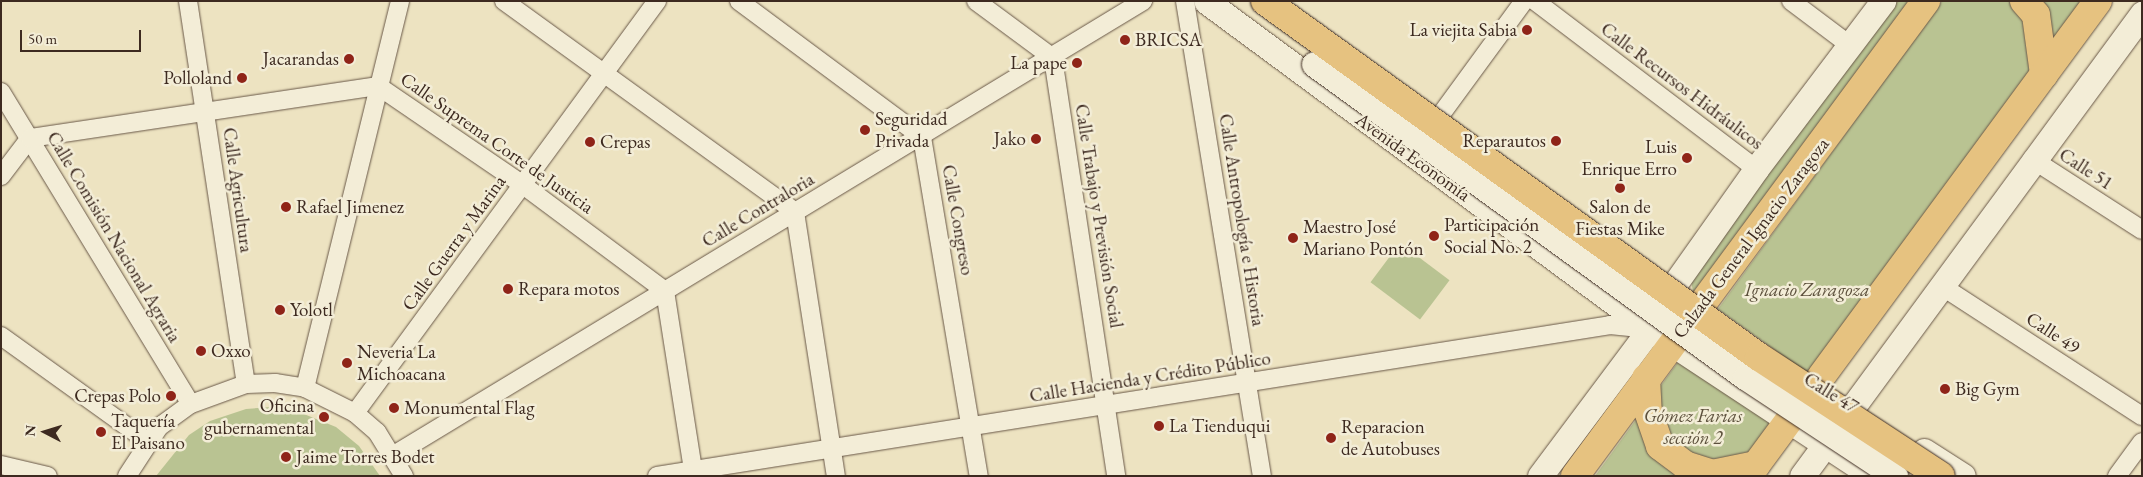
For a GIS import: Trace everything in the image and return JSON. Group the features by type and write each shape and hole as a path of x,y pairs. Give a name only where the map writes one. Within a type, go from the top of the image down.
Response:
{"main road":[{"name":"Avenida Economía","path":"1206,1 1661,336"},
{"path":"1225,1 1745,376 1895,476"},
{"path":"1265,1 1758,357 1941,476"},
{"path":"1284,1 1442,113 1703,306"},
{"name":"Calzada General Ignacio Zaragoza","path":"1575,476 1646,378 1661,336 1674,285 1756,169 1851,46 1883,1"},
{"name":"Calzada General Ignacio Zaragoza","path":"1540,476 1661,336 1703,306 1926,1"},
{"path":"2024,1 2036,15 2044,74"},
{"path":"1646,378 1648,411 1660,446 1685,466 1712,474 1752,470 2098,1"},
{"path":"1802,476 2032,159 2137,30"},
{"path":"1591,286 1610,284 1617,276 1621,264 1618,244"},
{"name":"Calle 47","path":"1703,306 1815,384 1910,441 1962,476"},
{"path":"1661,336 1873,476"},
{"path":"1880,476 1875,466 1878,448 1892,438 1910,441"}],"street":[{"name":"Calle Agricultura","path":"188,1 246,384"},
{"path":"305,388 400,1"},
{"path":"504,1 795,212 836,476"},
{"name":"Calle Guerra y Marina","path":"356,413 657,1"},
{"path":"739,1 922,137"},
{"path":"976,1 1054,58"},
{"name":"Calle Contraloria","path":"394,454 1054,58 1143,1"},
{"name":"Calle Antropología e Historia","path":"1185,1 1262,476"},
{"path":"1442,113 1524,1"},
{"name":"Calle Recursos Hidráulicos","path":"1535,1 1756,169"},
{"path":"1791,1 1851,46"},
{"name":"Calle Trabajo y Previsión Social","path":"1054,58 1116,476"},
{"name":"Calle Suprema Corte de Justicia","path":"30,138 204,109 378,86 523,185 665,291"},
{"name":"Calle Comisión Nacional Agraria","path":"1,92 191,404"},
{"name":"Calle Congreso","path":"922,137 972,424 978,476"},
{"path":"1,176 30,138"},
{"name":"Calle 51","path":"2032,159 2142,230"},
{"name":"Calle 49","path":"1940,285 2142,416"},
{"path":"665,291 694,473"},
{"name":"Calle Hacienda y Crédito Público","path":"658,476 694,473 972,424 1106,407 1610,326 1661,336"},
{"path":"1,336 147,441"},
{"path":"127,476 147,441 191,404 246,384 305,388 356,413 394,454 404,476"},
{"path":"2117,476 2142,442"},
{"path":"1,465 48,476"}],"green space":[{"path":"1893,1 1913,1 1697,293 1693,291 1691,281"},
{"name":"Ignacio Zaragoza","path":"1942,1 2088,1 1817,380 1718,309"},
{"path":"1400,243 1450,280 1420,319 1371,282"},
{"name":"Gómez Farias sección 2","path":"1681,358 1772,424 1734,476 1595,476"},
{"path":"271,407 294,410 336,427 359,446 380,476 156,476 189,435 210,421 246,409"}],"place":[{"name":"La viejita Sabia","path":"1527,30"},
{"name":"BRICSA","path":"1125,40"},
{"name":"Jacarandas","path":"349,59"},
{"name":"La pape","path":"1077,63"},
{"name":"Polloland","path":"242,78"},
{"name":"Seguridad Privada","path":"865,130"},
{"name":"Jako","path":"1036,139"},
{"name":"Reparautos","path":"1556,141"},
{"name":"Crepas","path":"590,142"},
{"name":"Luis Enrique Erro","path":"1687,158"},
{"name":"Salon de Fiestas Mike","path":"1620,188"},
{"name":"Rafael Jimenez","path":"286,207"},
{"name":"Participación Social No. 2","path":"1434,236"},
{"name":"Maestro José Mariano Pontón","path":"1293,238"},
{"name":"Repara motos","path":"508,289"},
{"name":"Yolotl","path":"280,310"},
{"name":"Oxxo","path":"201,351"},
{"name":"Neveria La Michoacana","path":"347,363"},
{"name":"Big Gym","path":"1945,389"},
{"name":"Crepas Polo","path":"171,396"},
{"name":"Monumental Flag","path":"394,408"},
{"name":"Oficina gubernamental","path":"324,417"},
{"name":"La Tienduqui","path":"1159,426"},
{"name":"Taquería El Paisano","path":"101,432"},
{"name":"Reparacion de Autobuses","path":"1331,438"},
{"name":"Jaime Torres Bodet","path":"286,457"}]}
